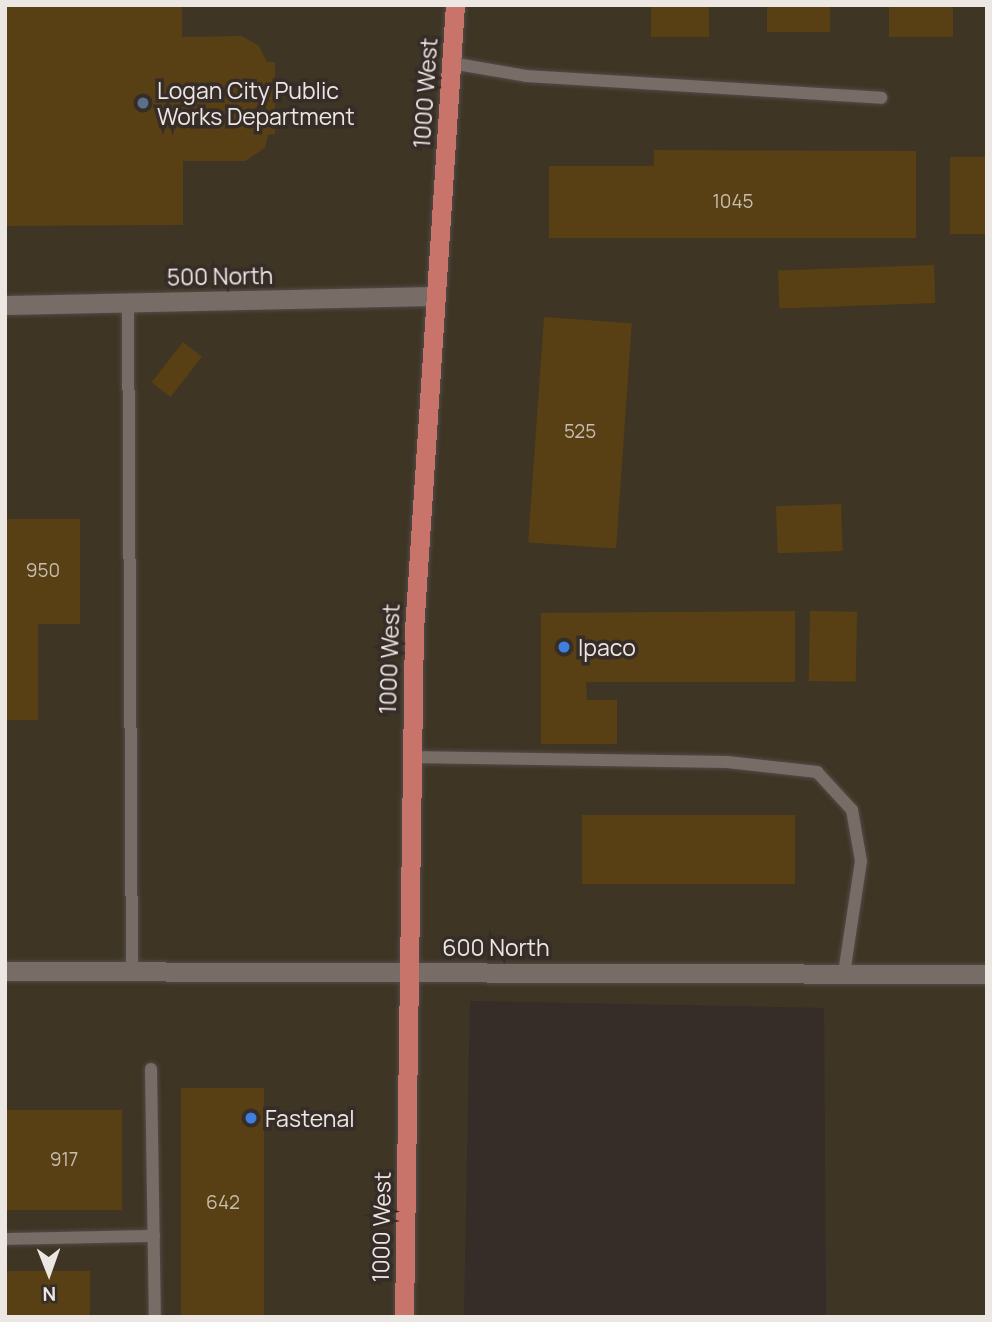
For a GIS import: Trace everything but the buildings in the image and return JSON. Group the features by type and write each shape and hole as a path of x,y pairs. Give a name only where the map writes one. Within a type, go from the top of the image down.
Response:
{"main road":[{"name":"1000 West","path":"404,1317 410,757 455,5"}],"street":[{"name":"500 North","path":"5,305 436,296"},
{"name":"600 North","path":"5,971 986,974"}],"lane":[{"path":"451,63 526,76 881,97"},
{"path":"128,303 132,971"},
{"path":"410,757 727,762 817,772 852,810 861,861 844,973"},
{"path":"151,1069 155,1317"},
{"path":"5,1239 154,1237"}],"shaded area":[{"path":"5,5 987,5 987,1317 826,1317 824,1008 470,1001 464,1317 5,1317"}],"place":[{"name":"Logan City Public Works Department","path":"143,103"},
{"name":"Ipaco","path":"564,647"},
{"name":"Fastenal","path":"251,1118"}]}
